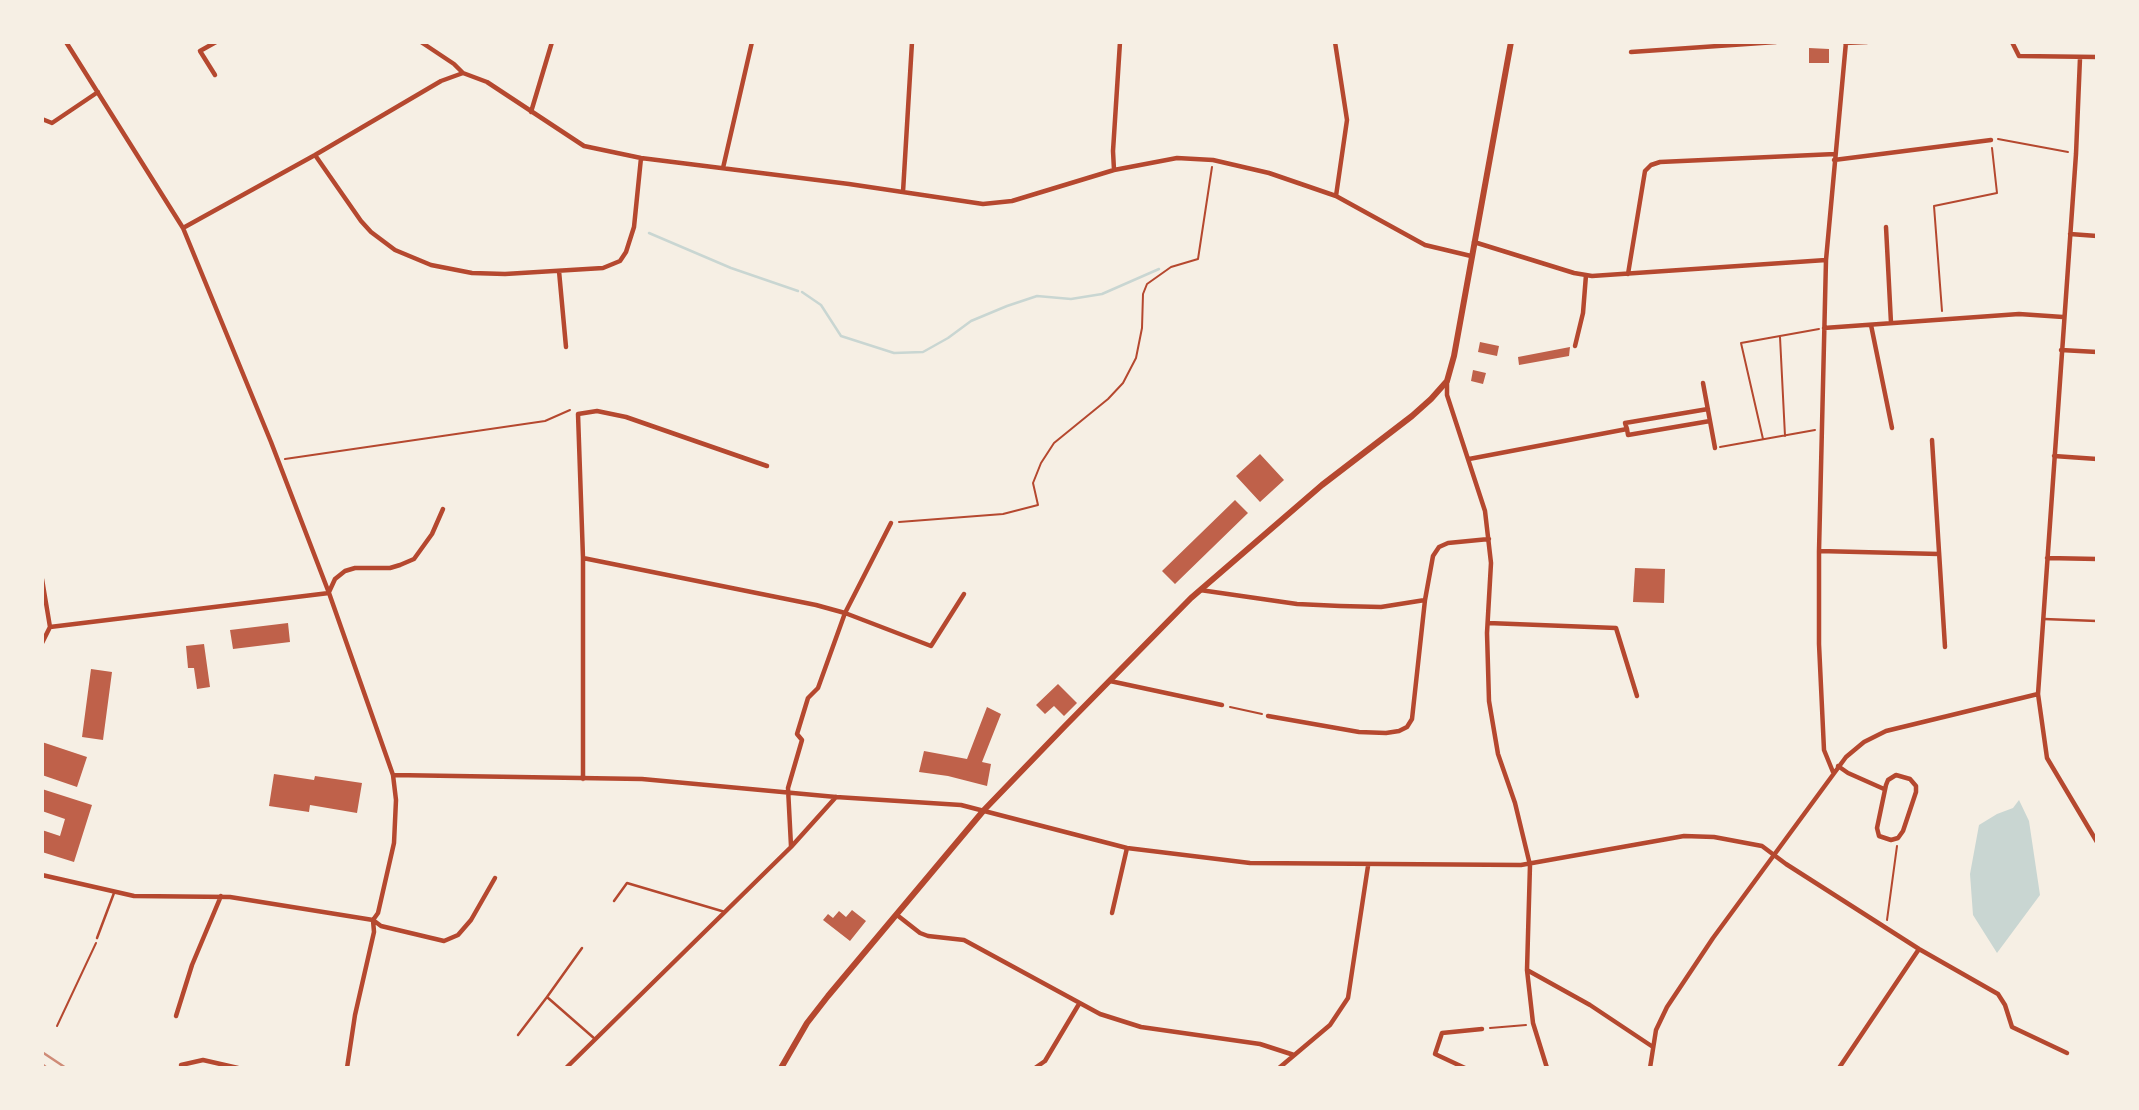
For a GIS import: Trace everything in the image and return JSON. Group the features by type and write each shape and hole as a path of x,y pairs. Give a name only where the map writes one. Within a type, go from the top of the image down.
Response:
{"main road":[{"path":"781,1068 816,1011 984,810 1200,590 1322,485 1412,416 1447,381 1454,356 1511,42"}],"street":[{"path":"66,42 183,228 329,593 393,775 396,800 394,843 378,913 373,920 374,932 355,1015 347,1068"},
{"path":"215,75 200,51 216,42"},
{"path":"421,42 463,73 487,82 584,146 641,158 983,204 1012,201 1114,170 1177,158 1213,160 1269,173 1336,196 1425,245 1471,256"},
{"path":"531,112 552,42"},
{"path":"723,168 752,42"},
{"path":"903,192 912,42"},
{"path":"1114,170 1120,42"},
{"path":"1335,42 1348,120 1336,196"},
{"path":"1631,52 1776,42"},
{"path":"1833,772 1824,750 1819,644 1826,260 1845,43 1867,42"},
{"path":"2012,42 2019,57 2097,57"},
{"path":"2080,58 2076,154 2038,694 2047,758 2097,842"},
{"path":"183,228 441,81 463,73"},
{"path":"42,119 52,123 98,92"},
{"path":"1628,274 1645,172 1650,165 1660,162 1834,158 1991,140"},
{"path":"315,155 371,232 395,250 431,265 472,273 603,268 620,261 626,252 634,227 641,158"},
{"path":"1886,227 1891,323"},
{"path":"2070,234 2097,236"},
{"path":"1474,242 1586,275 1826,260"},
{"path":"559,271 566,347"},
{"path":"1575,346 1583,313 1586,275"},
{"path":"1824,328 2025,313 2063,317"},
{"path":"1871,324 1892,428"},
{"path":"2061,350 2097,352"},
{"path":"1447,381 1447,395 1485,511 1491,563 1487,675 1494,736 1503,772 1515,803 1530,865 1527,970 1533,1023 1547,1068"},
{"path":"1703,383 1715,448"},
{"path":"1708,409 1625,423 1628,436 1710,421"},
{"path":"583,779 583,558 578,414 597,411 626,417 767,466"},
{"path":"1469,459 1627,429"},
{"path":"1932,440 1945,647"},
{"path":"2054,456 2097,459"},
{"path":"329,593 335,579 345,571 355,568 390,568 414,559 432,534 443,509"},
{"path":"791,846 789,788 802,740 797,734 804,710 808,698 818,688 845,613 891,523"},
{"path":"1268,716 1359,732 1386,733 1407,727 1412,719 1425,600 1433,556 1439,548 1448,543 1489,539"},
{"path":"1819,551 1939,554"},
{"path":"583,558 816,605 845,613 931,646 964,594"},
{"path":"2047,558 2097,559"},
{"path":"42,579 50,627 42,643"},
{"path":"1200,590 1297,604 1340,606 1381,607 1425,600"},
{"path":"50,627 329,593"},
{"path":"1488,623 1616,628 1637,696"},
{"path":"1110,681 1222,705"},
{"path":"1650,1068 1656,1030 1667,1007 1713,937 1838,766 1864,742 1886,731 2038,694"},
{"path":"1838,766 1884,789"},
{"path":"393,775 642,779 961,806 1127,848 1250,863 1368,866 1530,865 1684,836 1714,837 1762,846 1886,929 1998,994 2005,1005 2012,1027 2067,1053"},
{"path":"1896,775 1910,779 1916,786 1915,797 1898,838 1886,839 1877,832 1884,789 1888,780 1896,775"},
{"path":"566,1068 791,846 835,797"},
{"path":"1112,913 1127,848"},
{"path":"1279,1068 1330,1025 1348,998 1368,866"},
{"path":"42,875 114,893 148,897 221,897 373,920 381,926 444,941 458,935 471,920 495,878"},
{"path":"176,1016 192,965 221,897"},
{"path":"897,915 920,933 964,940 1100,1014 1141,1027 1259,1044 1294,1055"},
{"path":"1839,1068 1919,949"},
{"path":"1527,970 1590,1005 1653,1047"},
{"path":"1035,1068 1045,1060 1079,1004"},
{"path":"1465,1068 1435,1054 1442,1033 1482,1029"},
{"path":"181,1065 203,1060 239,1068"}],"lane":[{"path":"2044,619 2097,621"},
{"path":"614,901 627,883 725,912"},
{"path":"97,938 114,893"},
{"path":"519,1035 582,948"},
{"path":"547,997 595,1039"}],"path":[{"path":"1943,319 1934,206 1997,192 1991,140 2001,138 2076,154"},
{"path":"891,523 1003,514 1038,505 1033,483 1041,463 1054,443 1108,399 1123,383 1136,358 1142,328 1143,294 1147,284 1171,267 1198,259 1212,167"},
{"path":"1763,439 1741,343 1824,328"},
{"path":"1780,336 1785,436"},
{"path":"277,461 545,421 570,410"},
{"path":"1715,448 1822,429"},
{"path":"1222,705 1268,716"},
{"path":"1886,929 1898,838"},
{"path":"57,1026 97,938"},
{"path":"1482,1029 1533,1023"}],"shaded area":[{"path":"2019,800 2029,821 2040,895 1997,953 1973,915 1970,874 1979,825 2013,808"}],"building":[{"path":"1809,48 1829,49 1829,63 1809,63"},
{"path":"1480,342 1499,346 1497,356 1478,352"},
{"path":"1570,347 1569,356 1519,365 1518,357"},
{"path":"1473,370 1486,373 1483,384 1471,381"},
{"path":"1260,454 1284,480 1260,502 1236,476"},
{"path":"1235,500 1248,513 1175,584 1162,571"},
{"path":"1635,568 1665,569 1664,603 1633,602"},
{"path":"288,623 290,642 233,649 230,630"},
{"path":"204,644 210,687 197,689 194,668 188,668 186,646"},
{"path":"91,669 112,672 103,740 82,737"},
{"path":"1058,684 1077,703 1064,716 1054,706 1045,714 1036,705"},
{"path":"987,707 1001,714 982,762 991,764 987,786 919,772 924,751 967,759"},
{"path":"42,742 87,757 77,787 42,775"},
{"path":"274,774 314,780 315,776 362,783 357,813 310,805 309,812 269,806"},
{"path":"42,789 92,805 74,862 42,852 42,830 60,836 65,819 42,811"},
{"path":"852,910 866,921 850,941 823,920 828,914 833,918 839,911 846,917"}],"waterway":[{"path":"649,233 731,268 798,291"},
{"path":"802,292 821,305 841,336 894,353 923,352 971,321 1007,306 1037,296 1071,299 1102,294 1159,269"}],"railway":[{"path":"42,1052 66,1068"},
{"path":"42,1064 47,1068"}]}
